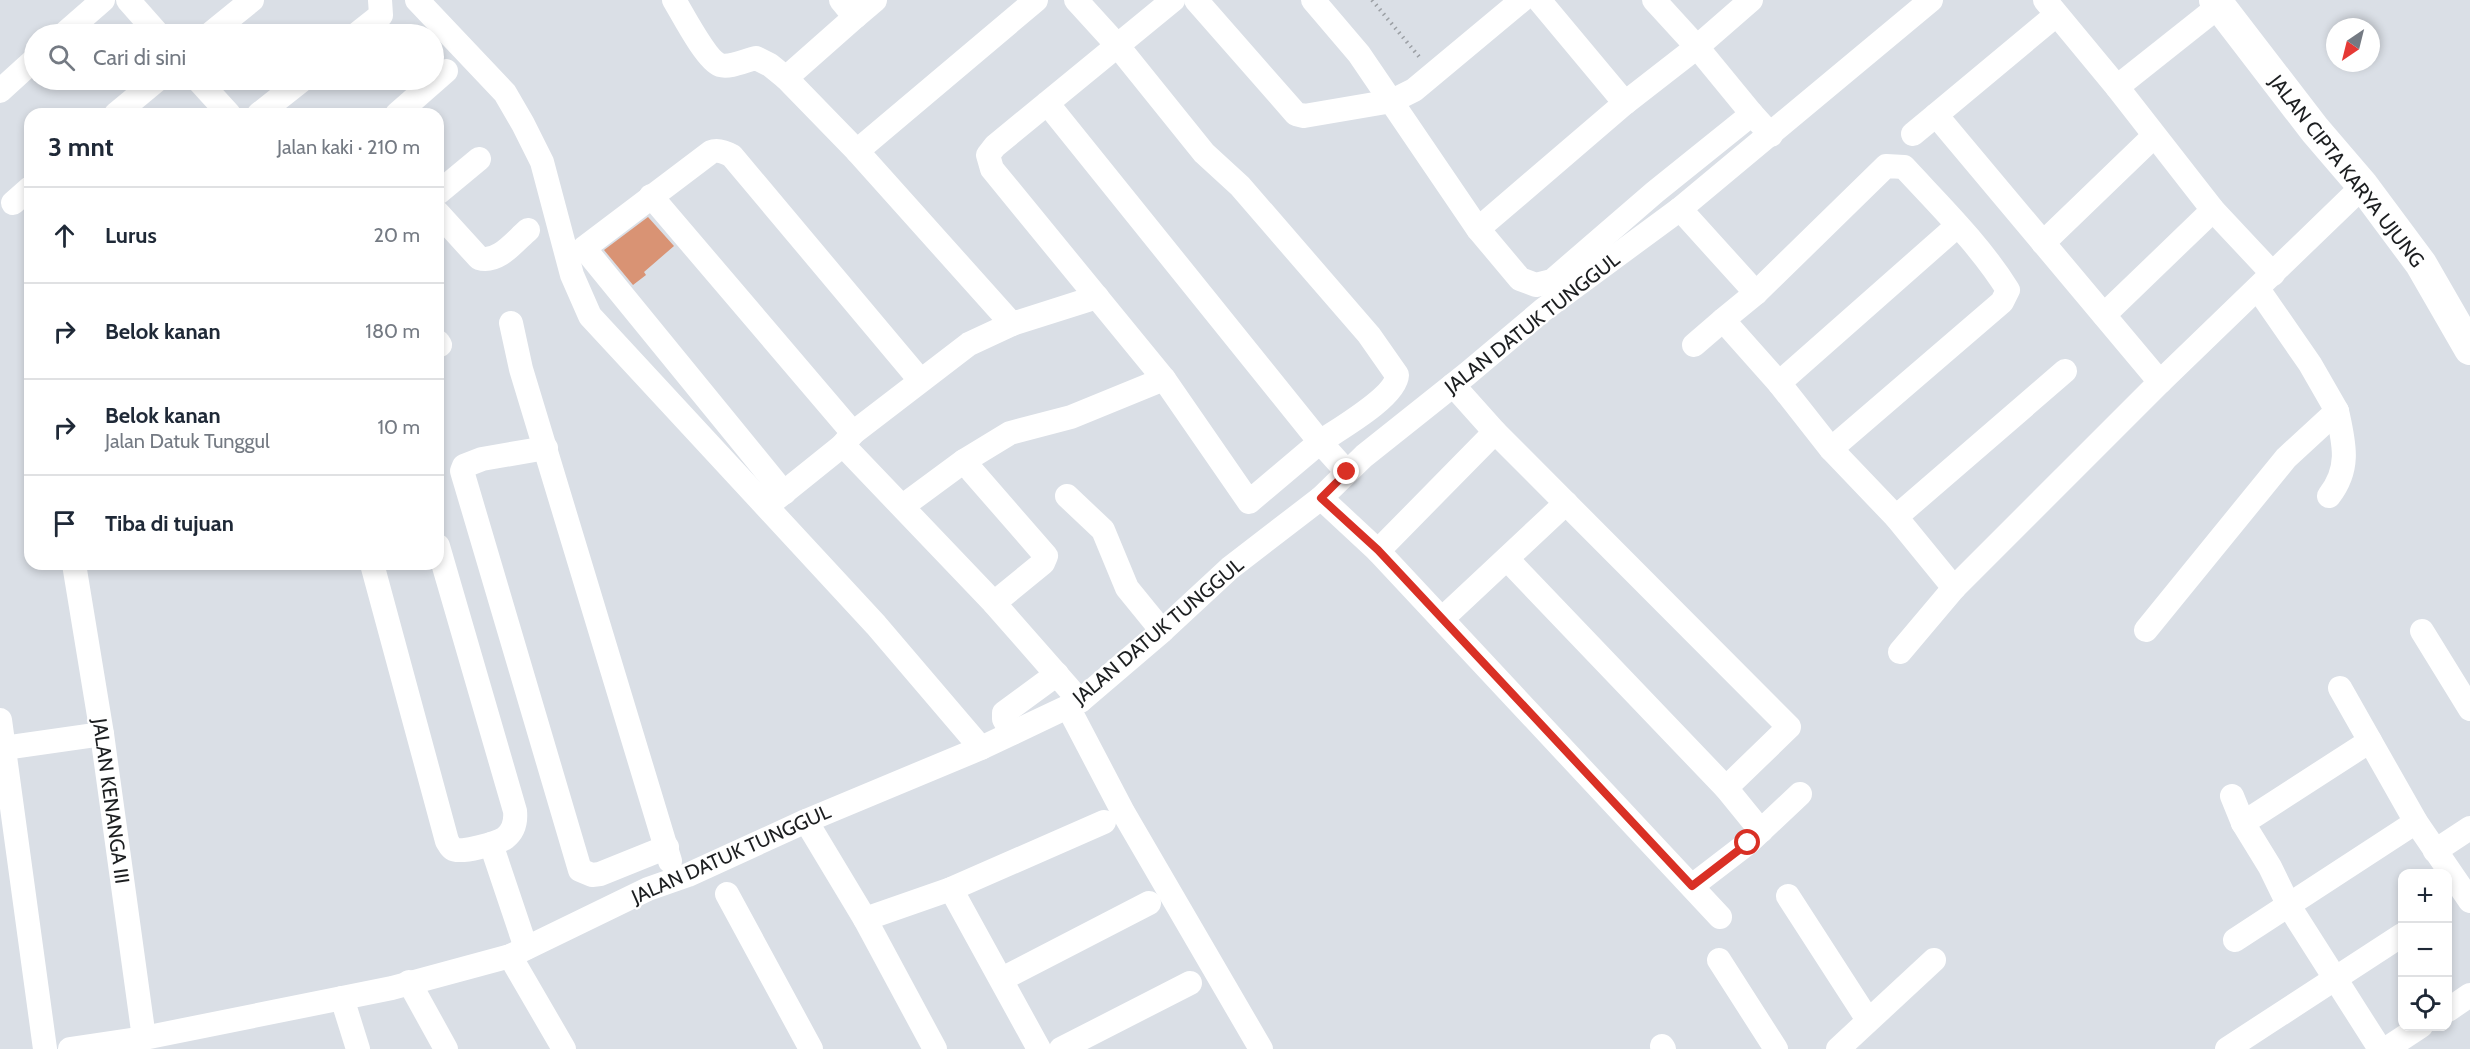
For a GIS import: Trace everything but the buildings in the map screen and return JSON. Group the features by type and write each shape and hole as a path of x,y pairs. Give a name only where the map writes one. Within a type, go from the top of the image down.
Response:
{"main road":[{"name":"JALAN CIPTA KARYA UJUNG","path":"2217,3 2315,130 2363,186 2421,264 2470,349"}],"street":[{"path":"75,24 103,0"},
{"path":"128,0 149,24"},
{"path":"222,24 252,0"},
{"path":"370,24 381,15 380,0"},
{"path":"417,0 440,24"},
{"path":"674,0 716,63 727,65 756,58 770,65 786,78 857,151 1012,324"},
{"path":"786,78 848,8 875,0"},
{"path":"857,151 1036,0"},
{"path":"1076,0 1117,45 1204,153 1240,186 1369,334 1397,375 1397,382 1386,395 1320,442 1249,502 1164,379 992,169 988,155 995,146 1117,45 1173,0"},
{"path":"1196,0 1296,114 1304,116 1392,101 1414,90 1522,0"},
{"path":"1313,0 1359,54 1478,229 1520,279 1536,285 1552,281 1655,192 1752,114"},
{"path":"1539,0 1625,103"},
{"path":"1654,0 1771,135"},
{"path":"1478,229 1625,103 1697,47 1750,0"},
{"name":"JALAN DATUK TUNGGUL","path":"70,1049 144,1038 342,998 518,952 674,878 688,875 806,820 981,748 1074,704 1162,632 1230,568 1321,498 1364,456 1543,310 1680,209 1931,0"},
{"path":"2117,87 2217,3"},
{"path":"1913,134 2050,7 2117,87 2213,210 2265,282 2337,411 2346,450 2339,483 2329,496"},
{"path":"444,29 505,93 523,124 542,162 572,275 590,316 775,500"},
{"path":"0,91 24,69"},
{"path":"123,108 145,90"},
{"path":"207,90 224,108"},
{"path":"267,108 289,90"},
{"path":"404,108 424,90"},
{"path":"1047,103 1320,442 1347,472"},
{"path":"1936,115 2160,382"},
{"path":"2043,243 2154,136"},
{"path":"920,380 732,156 715,150 711,152 584,248 775,500 876,625 981,748"},
{"path":"444,188 479,159"},
{"path":"1694,345 1756,293 1886,166 1904,167 1958,226 2008,290 2002,302 1831,449"},
{"path":"1900,652 1954,588 2160,382 2363,186"},
{"path":"651,196 903,506 1057,674 1074,704 1129,822 1261,1049"},
{"path":"1680,209 1756,293"},
{"path":"2104,315 2213,210"},
{"path":"444,220 479,258 485,259 498,256 528,230"},
{"path":"1779,383 1958,226"},
{"path":"775,500 920,380 969,344 1012,324 1097,297"},
{"path":"1723,320 1779,383 1831,449 1896,517 1954,588"},
{"path":"511,323 521,369 667,847 674,878"},
{"path":"1896,517 2065,371"},
{"path":"903,506 964,461 1010,433 1037,424 1071,417 1164,379"},
{"path":"1453,385 1495,432 1790,727 1726,788"},
{"path":"2146,630 2286,458 2337,411"},
{"path":"1378,550 1495,432"},
{"path":"546,448 482,459 464,466 462,471 580,870 592,875 600,874 667,847"},
{"path":"964,461 1046,556 1042,563 994,603"},
{"path":"1067,496 1103,530 1127,588 1162,632"},
{"path":"1321,498 1378,550 1720,917"},
{"path":"1442,619 1566,503"},
{"path":"1507,559 1726,788 1761,831"},
{"path":"374,570 447,841 453,849 460,851 491,844 505,838 516,822 516,811 444,566"},
{"name":"JALAN KENANGA III","path":"75,570 102,734 144,1038"},
{"path":"2422,631 2470,710"},
{"path":"1012,734 1004,719 1004,713 1057,674"},
{"path":"2340,688 2461,900"},
{"path":"0,720 4,748 6,817 45,1049"},
{"path":"4,748 102,734"},
{"path":"2243,823 2370,741"},
{"path":"1692,886 1761,831 1800,794"},
{"path":"2232,796 2243,823 2270,867 2289,906 2380,1049"},
{"path":"806,820 865,919 935,1049"},
{"path":"865,919 951,889 1104,822"},
{"path":"2235,940 2416,822"},
{"path":"2435,851 2470,828"},
{"path":"491,844 518,952 564,1049"},
{"path":"951,889 1039,1049"},
{"path":"727,894 811,1049"},
{"path":"1788,896 1868,1020"},
{"path":"1002,979 1149,903"},
{"path":"2227,1049 2398,938"},
{"path":"1719,960 1776,1049"},
{"path":"1838,1049 1934,960"},
{"path":"409,982 446,1049"},
{"path":"1060,1049 1190,983"},
{"path":"2452,1007 2470,995"},
{"path":"342,998 358,1049"},
{"path":"2386,1049 2413,1031"}],"path":[{"path":"1372,0 1433,74"}],"route":[{"path":"1347,472 1321,498 1378,550 1692,886 1748,843"}]}
